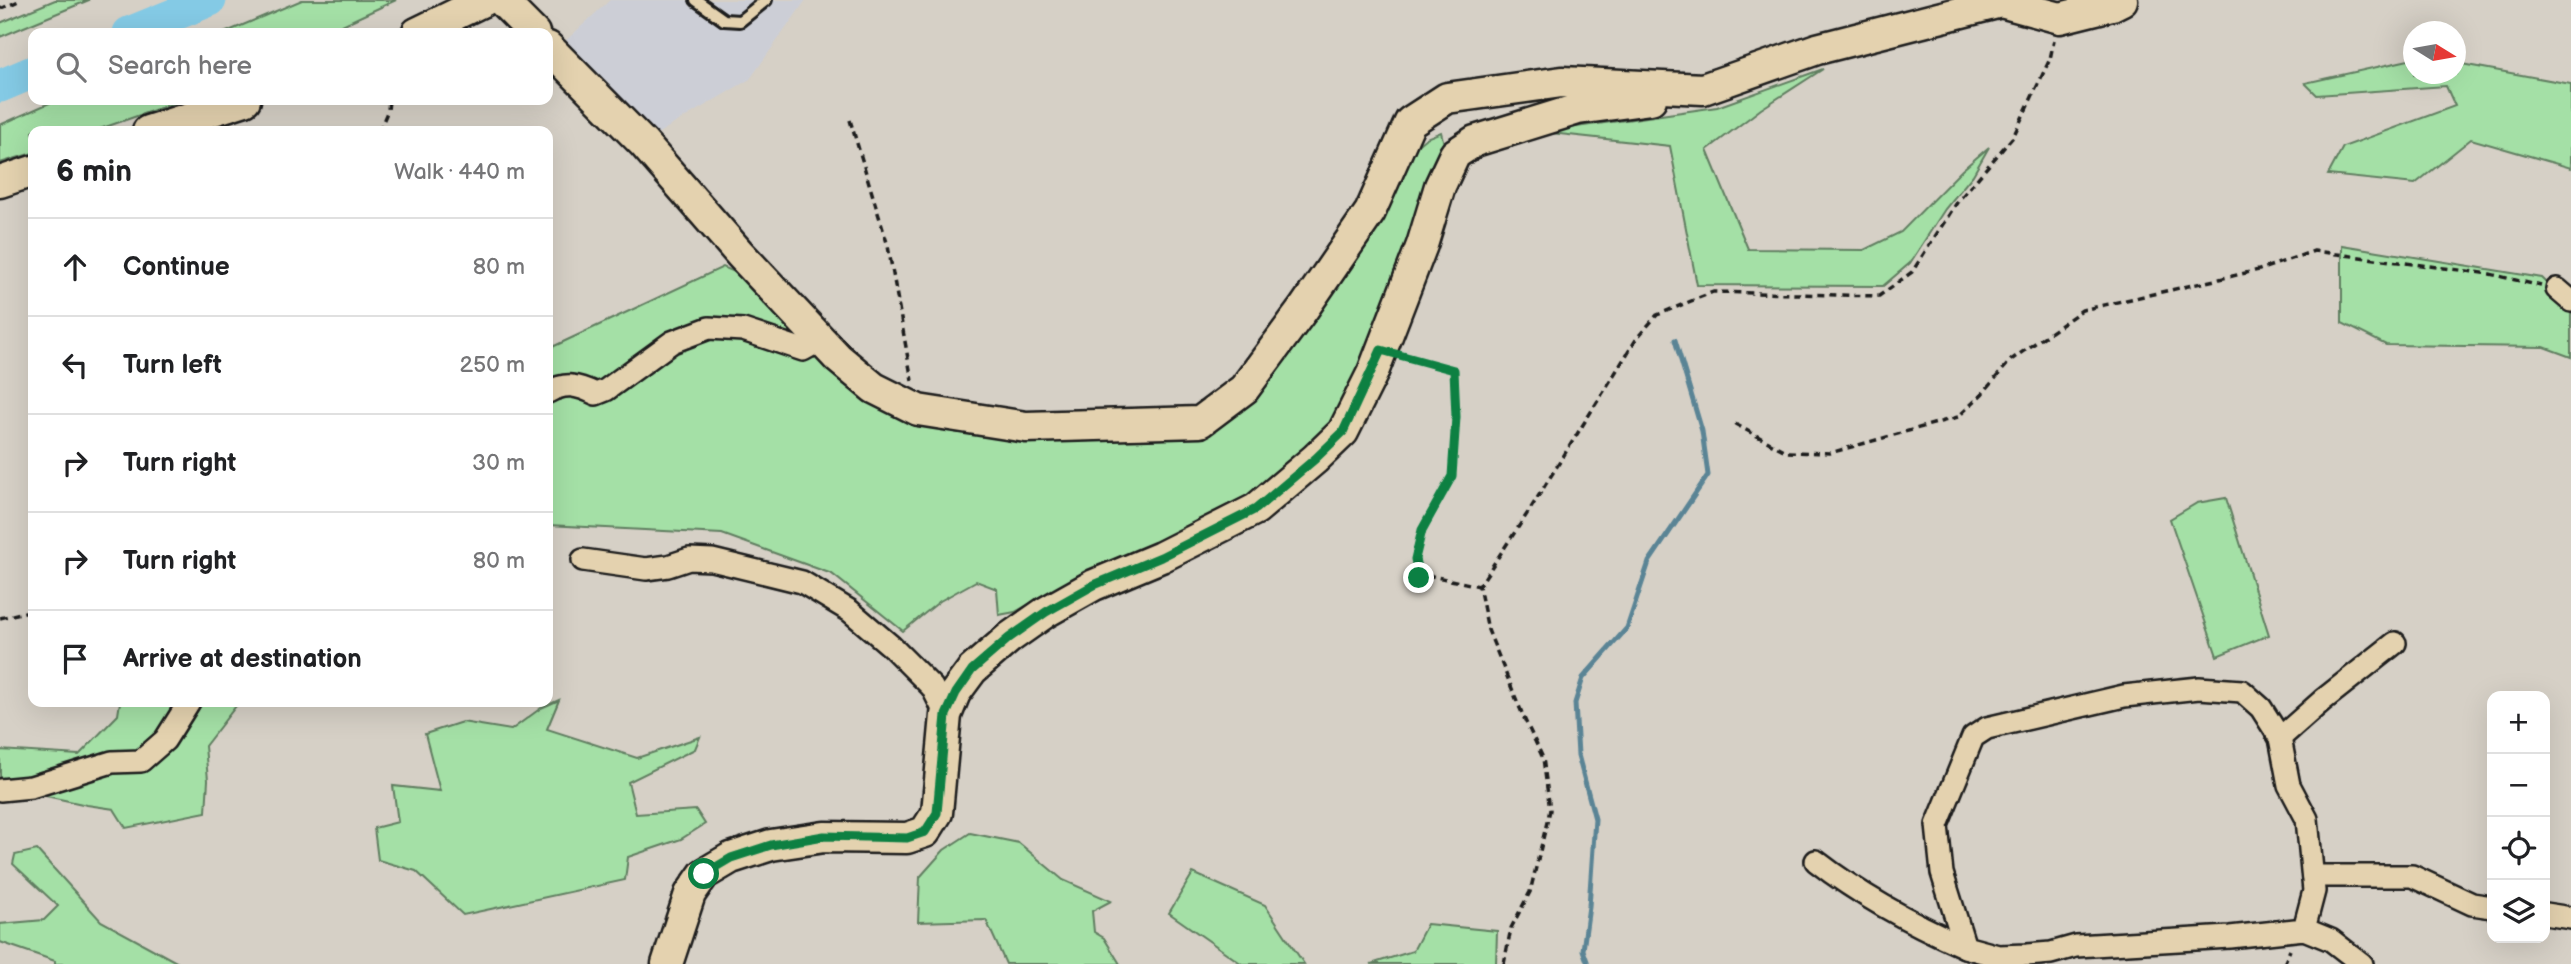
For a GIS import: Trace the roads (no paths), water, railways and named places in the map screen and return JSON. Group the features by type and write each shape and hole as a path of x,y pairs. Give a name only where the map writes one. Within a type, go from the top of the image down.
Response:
{"street":[{"path":"427,28 485,0"},
{"path":"501,0 529,28"},
{"path":"667,964 690,894 704,874 731,858 771,845 824,836 907,838 925,832 937,813 946,715 956,693 972,670 1009,638 1046,612 1094,585 1161,557 1256,509 1343,432 1381,350 1422,245 1440,186 1455,154 1475,141 1578,109 1703,89 1817,49 2001,2 2060,18 2122,0"},
{"path":"553,52 644,144 740,254 838,358 874,388 918,410 1026,427 1200,422 1244,389 1370,212 1410,122 1447,99 1562,82 1703,89"},
{"path":"164,126 230,105"},
{"path":"0,182 28,173"},
{"path":"553,390 576,385 596,394 606,390 672,342 709,328 743,330 803,350 821,340"},
{"path":"583,560 646,569 689,559 712,560 802,582 850,611 891,646 932,687 946,715"},
{"path":"2280,738 2395,643"},
{"path":"1965,947 1942,873 1937,825 1973,737 1987,728 2124,696 2199,688 2242,691 2261,708 2280,738 2289,785 2306,819 2314,891 2304,929"},
{"path":"0,790 31,787 112,762 141,761 165,740 186,707"},
{"path":"1816,861 1839,879 1930,931 1965,947 1998,956 2051,953 2076,946 2230,937 2304,929 2331,940 2362,964"},
{"path":"2313,876 2412,876 2472,904 2487,906"},
{"path":"2550,915 2571,918"}],"lane":[{"path":"696,0 724,20 740,21 762,1"}],"waterway":[{"path":"141,28 210,0"},
{"path":"0,86 28,74"},
{"path":"1588,964 1583,950 1595,819 1578,755 1575,703 1583,678 1627,628 1649,562 1708,475 1702,431 1675,340"}]}
